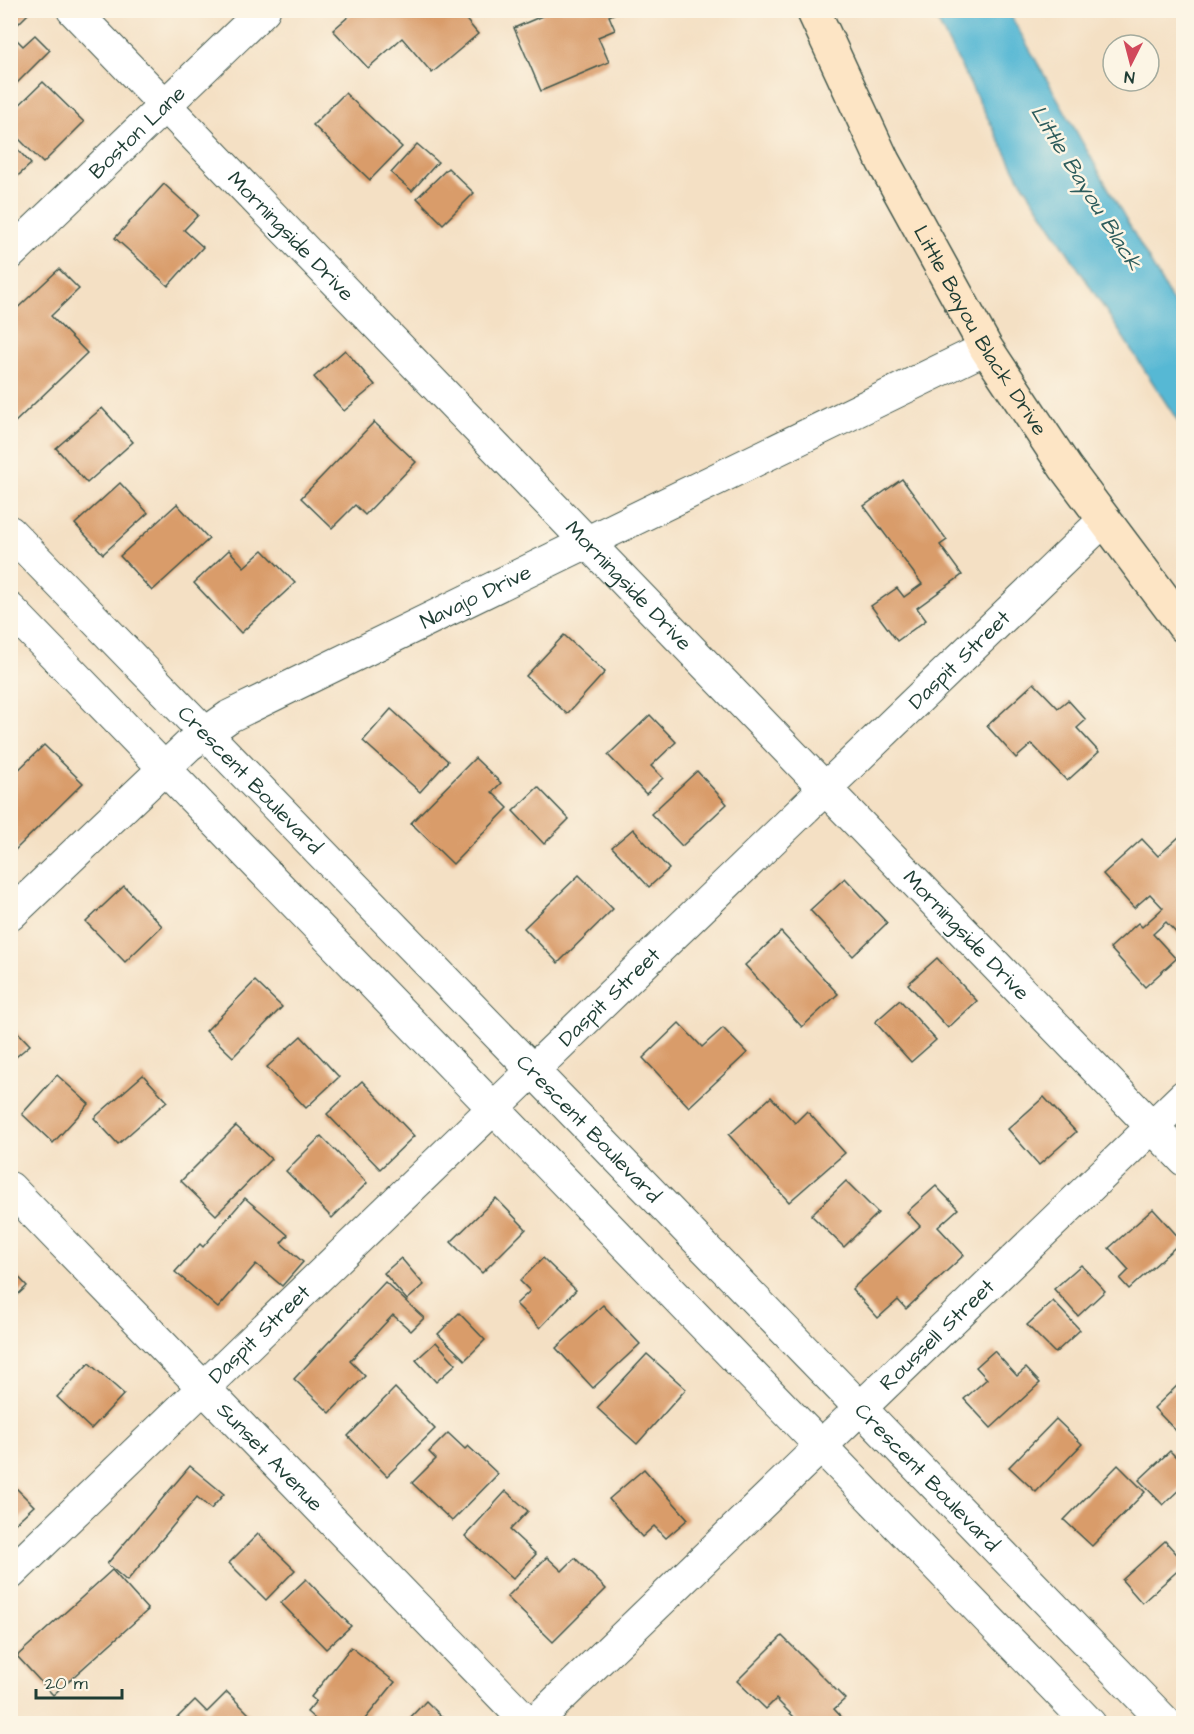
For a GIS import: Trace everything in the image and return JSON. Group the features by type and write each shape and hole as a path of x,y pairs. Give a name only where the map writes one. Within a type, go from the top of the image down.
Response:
{"main road":[{"name":"Little Bayou Black Drive","path":"813,10 884,161 986,348 1104,520 1184,626"}],"street":[{"name":"Morningside Drive","path":"73,10 1184,1160"},
{"name":"Boston Lane","path":"10,254 264,10"},
{"name":"Navajo Drive","path":"10,915 166,766 230,716 986,348"},
{"name":"Daspit Street","path":"10,1574 1104,520"},
{"name":"Crescent Boulevard","path":"10,532 1167,1724"},
{"path":"10,609 166,766 1090,1724"},
{"name":"Roussell Street","path":"531,1724 1184,1096"},
{"name":"Sunset Avenue","path":"10,1188 531,1724"}],"water":[{"name":"Little Bayou Black","path":"932,11 1008,11 1183,320 1183,429 1018,176"}],"building":[{"path":"10,10 32,10 10,32"},
{"path":"356,10 458,10 478,34 432,73 402,38 368,68 333,30"},
{"path":"540,10 622,10 609,16 615,30 598,37 609,62 541,91 514,28 542,16"},
{"path":"10,33 23,46 35,35 50,50 10,90"},
{"path":"43,82 84,122 43,163 10,130 10,114"},
{"path":"345,93 402,147 370,180 313,125"},
{"path":"10,141 31,164 10,183"},
{"path":"417,144 438,162 412,191 391,173"},
{"path":"448,168 474,193 443,224 417,198"},
{"path":"164,184 198,215 184,230 203,247 168,286 115,238"},
{"path":"59,269 79,289 51,316 87,353 13,424 10,422 10,315"},
{"path":"345,350 375,385 344,411 314,377"},
{"path":"102,408 133,442 87,483 56,448"},
{"path":"374,422 416,462 365,515 355,505 332,528 301,498"},
{"path":"902,479 947,540 940,545 962,575 917,608 926,620 897,641 871,606 897,588 904,597 922,584 864,506"},
{"path":"120,483 148,513 103,554 75,524"},
{"path":"177,504 209,539 152,591 120,556"},
{"path":"229,550 244,567 263,550 295,583 241,633 194,583"},
{"path":"564,635 605,672 567,714 526,676"},
{"path":"1034,683 1058,708 1068,700 1086,720 1077,728 1099,752 1067,781 1032,744 1016,758 987,726"},
{"path":"391,709 448,761 420,792 363,741"},
{"path":"650,715 676,742 651,766 663,778 646,794 608,755"},
{"path":"44,745 83,783 10,855 10,778"},
{"path":"475,758 501,783 492,792 508,808 453,864 411,823"},
{"path":"697,771 727,804 682,846 651,814"},
{"path":"538,787 569,819 544,844 513,811"},
{"path":"633,829 669,869 649,887 612,847"},
{"path":"1180,836 1184,840 1184,941 1166,922 1153,934 1176,959 1145,987 1110,948 1138,923 1142,927 1163,908 1150,894 1134,908 1103,874 1142,839 1158,856"},
{"path":"579,875 613,909 558,963 524,928"},
{"path":"845,878 887,923 853,956 810,910"},
{"path":"124,886 162,926 125,962 86,922"},
{"path":"781,932 838,994 802,1027 745,965"},
{"path":"937,958 977,1001 948,1028 908,984"},
{"path":"255,981 282,1007 233,1057 206,1031"},
{"path":"900,1000 936,1040 911,1062 875,1022"},
{"path":"679,1023 702,1047 723,1028 747,1053 689,1107 643,1058"},
{"path":"10,1024 30,1045 10,1062"},
{"path":"301,1036 339,1077 306,1108 267,1067"},
{"path":"57,1075 89,1104 53,1143 22,1114"},
{"path":"143,1075 167,1101 118,1144 94,1118"},
{"path":"362,1081 414,1136 380,1169 327,1114"},
{"path":"771,1097 795,1123 807,1111 845,1153 789,1202 729,1135"},
{"path":"1044,1097 1076,1132 1039,1165 1008,1129"},
{"path":"236,1126 271,1159 216,1215 181,1181"},
{"path":"321,1136 367,1183 332,1218 286,1171"},
{"path":"846,1181 878,1213 844,1247 811,1215"},
{"path":"936,1186 958,1209 938,1227 964,1255 906,1309 898,1300 878,1318 852,1289 920,1226 907,1212"},
{"path":"245,1198 288,1235 281,1243 303,1262 282,1286 256,1264 218,1308 175,1272 200,1244 203,1247"},
{"path":"496,1198 526,1229 482,1273 451,1242"},
{"path":"1153,1209 1182,1241 1129,1289 1120,1279 1129,1270 1109,1248"},
{"path":"401,1258 424,1285 407,1300 384,1273"},
{"path":"543,1258 576,1290 540,1328 516,1304 530,1291 520,1281"},
{"path":"1081,1265 1105,1291 1078,1316 1054,1289"},
{"path":"10,1268 27,1286 10,1302"},
{"path":"385,1282 424,1318 411,1331 393,1315 350,1361 365,1376 330,1413 294,1379"},
{"path":"1053,1301 1080,1330 1055,1353 1027,1325"},
{"path":"603,1305 640,1344 593,1388 556,1348"},
{"path":"459,1313 485,1340 465,1360 438,1334"},
{"path":"436,1342 456,1364 436,1382 416,1360"},
{"path":"994,1351 1017,1376 1026,1368 1040,1383 991,1428 964,1399 987,1379 976,1367"},
{"path":"647,1354 686,1389 637,1444 597,1408"},
{"path":"89,1363 124,1394 91,1429 57,1397"},
{"path":"1179,1384 1184,1389 1184,1432 1180,1435 1154,1408"},
{"path":"395,1388 435,1429 387,1476 348,1436"},
{"path":"1056,1419 1082,1444 1036,1492 1009,1467"},
{"path":"448,1433 465,1449 468,1446 498,1474 452,1521 412,1483 436,1459 429,1452"},
{"path":"1170,1451 1184,1465 1184,1485 1163,1505 1139,1480"},
{"path":"1118,1465 1145,1492 1092,1546 1064,1520"},
{"path":"190,1466 224,1494 211,1509 197,1497 127,1581 107,1564"},
{"path":"644,1469 688,1519 666,1538 654,1526 642,1537 609,1499"},
{"path":"10,1482 34,1506 10,1528"},
{"path":"506,1491 528,1511 510,1530 536,1554 513,1579 465,1536"},
{"path":"258,1534 295,1570 266,1600 229,1563"},
{"path":"1165,1541 1184,1562 1184,1565 1142,1603 1122,1580"},
{"path":"547,1557 562,1571 575,1558 606,1589 553,1642 507,1597"},
{"path":"112,1570 148,1610 53,1695 17,1656"},
{"path":"306,1579 351,1626 326,1649 281,1603"},
{"path":"782,1636 845,1699 834,1709 848,1724 801,1724 776,1699 766,1709 737,1681"},
{"path":"351,1647 395,1682 361,1724 321,1724 307,1712 316,1701 311,1697"},
{"path":"227,1692 259,1724 171,1724 195,1700 207,1712"},
{"path":"426,1701 449,1724 404,1724"}]}
